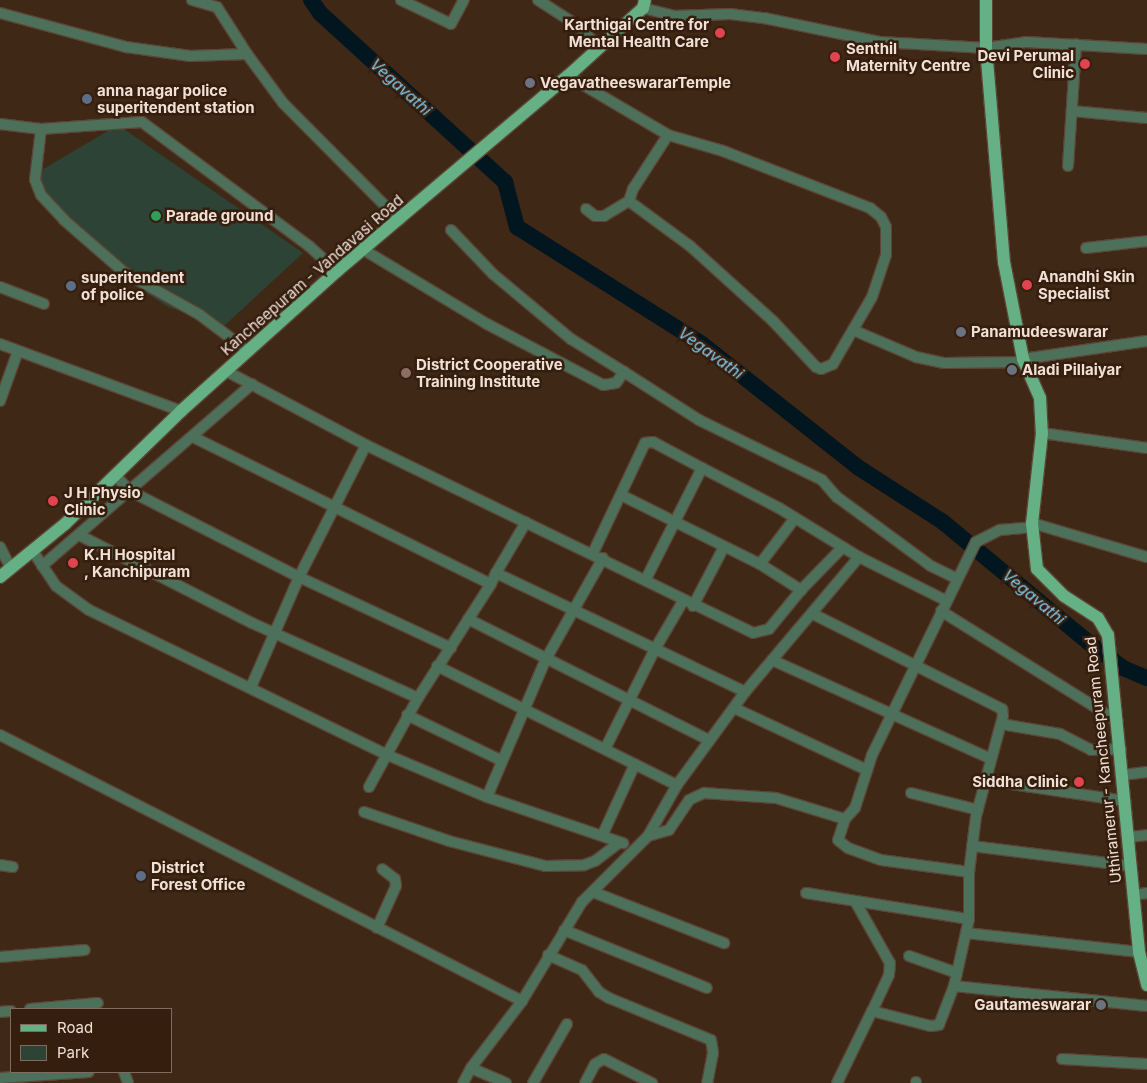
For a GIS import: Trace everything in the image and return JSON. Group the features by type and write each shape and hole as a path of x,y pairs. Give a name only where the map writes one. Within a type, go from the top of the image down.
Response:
{"main road":[{"name":"Uthiramerur - Kancheepuram Road","path":"986,0 986,48 1004,262 1024,360 1040,398 1042,433 1032,525 1037,569 1064,596 1098,618 1108,635 1121,749 1131,866 1141,894 1142,948 1147,985"},
{"name":"Kancheepuram - Vandavasi Road","path":"0,577 65,524 181,411 337,271 568,76 644,4"}],"street":[{"path":"192,0 217,7 247,54 283,103 399,220"},
{"path":"217,7 225,0"},
{"path":"401,0 451,24 464,0"},
{"path":"538,0 577,25 599,47"},
{"path":"644,4 674,16 730,14 764,18 880,42 986,48 1026,42 1147,49"},
{"path":"0,13 126,47 190,56 247,54"},
{"path":"1068,166 1076,44"},
{"path":"568,76 668,135 723,151 870,208 881,217 886,228 886,256 872,298 833,364 821,369 816,367 773,321 690,246 629,201"},
{"path":"1072,111 1147,118"},
{"path":"0,124 41,128 142,122 309,246 337,271"},
{"path":"41,128 35,180 41,195 64,220 124,273 200,315 248,351"},
{"path":"586,209 595,216 604,216 629,201 632,189 668,135"},
{"path":"450,230 492,274 571,339 698,420 822,480 837,497 931,566 958,575"},
{"path":"1086,248 1147,240"},
{"path":"364,250 487,324 603,385 616,383 624,372"},
{"path":"0,287 44,304"},
{"path":"853,330 916,357 944,363 1024,360 1147,341"},
{"path":"0,344 181,411"},
{"path":"0,401 18,350"},
{"path":"226,371 366,445 646,579 693,606 753,632 762,633 769,629 801,590 843,547"},
{"path":"42,566 252,384"},
{"path":"1042,433 1147,448"},
{"path":"193,436 333,508 491,584"},
{"path":"592,554 645,443 649,441 795,518 859,557 947,601"},
{"path":"251,687 299,577 366,445"},
{"path":"646,579 673,519 702,468"},
{"path":"115,475 130,491 299,577 451,648"},
{"path":"621,495 673,519 760,564 801,590"},
{"path":"760,564 795,518"},
{"path":"369,787 385,754 418,698 491,584 526,522"},
{"path":"969,872 881,860 848,848 838,840 846,819 855,808 866,770 891,716 958,575 976,542 1000,530 1032,525 1147,557"},
{"path":"79,535 274,634 418,698"},
{"path":"0,547 10,567"},
{"path":"693,606 724,547"},
{"path":"32,550 56,586 89,610 251,687 385,754 487,797 636,847"},
{"path":"463,1083 471,1068 522,1000 564,930 593,892 648,836 677,785 745,692 813,614 859,557"},
{"path":"487,797 500,760 546,659 603,558"},
{"path":"496,573 745,692"},
{"path":"605,749 630,702 654,649 683,601"},
{"path":"941,611 1118,721"},
{"path":"813,614 915,666 998,705 1003,716 978,810 969,872 969,919 954,986 939,1025 931,1026 872,1012"},
{"path":"468,619 709,740"},
{"path":"772,660 891,716 991,759"},
{"path":"438,666 677,785"},
{"path":"734,708 866,770"},
{"path":"408,715 500,760"},
{"path":"1001,724 1060,734 1091,750 1121,749"},
{"path":"0,735 522,1000"},
{"path":"602,836 635,764"},
{"path":"1123,775 1147,772"},
{"path":"986,780 1125,801"},
{"path":"648,836 669,830 690,800 704,793 776,798 846,819"},
{"path":"911,793 978,810"},
{"path":"364,812 449,841 545,866 584,865 596,861 620,842"},
{"path":"1129,837 1147,835"},
{"path":"972,846 1131,866"},
{"path":"0,865 13,867"},
{"path":"377,928 396,886 395,879 382,869"},
{"path":"593,892 724,943"},
{"path":"806,893 969,919"},
{"path":"837,1083 872,1012 890,963 855,901"},
{"path":"564,930 708,988"},
{"path":"966,933 1142,948"},
{"path":"0,957 85,950"},
{"path":"548,955 582,970 599,992 609,998 711,1040 713,1053 708,1083"},
{"path":"909,956 957,973"},
{"path":"954,986 1147,1006"},
{"path":"41,1008 98,1003"},
{"path":"533,1083 567,1024"},
{"path":"585,1083 596,1064 604,1059 652,1083"},
{"path":"1062,1059 1147,1064"},
{"path":"471,1068 506,1083"},
{"path":"0,1078 74,1073"}],"green space":[{"name":"Parade ground","path":"118,125 303,253 224,326 168,307 116,273 28,178"}],"waterway":[{"name":"Vegavathi","path":"311,0 320,13 505,182 517,227 702,344 859,468 943,522 1088,642 1123,668 1147,678"}],"place":[{"name":"Karthigai Centre for Mental Health Care","path":"720,33"},
{"name":"Senthil Maternity Centre","path":"835,57"},
{"name":"Devi Perumal Clinic","path":"1085,64"},
{"name":"VegavatheeswararTemple","path":"530,83"},
{"name":"anna nagar police superitendent station","path":"87,99"},
{"name":"Parade ground","path":"156,216"},
{"name":"Anandhi Skin Specialist","path":"1027,285"},
{"name":"superitendent of police","path":"71,286"},
{"name":"Panamudeeswarar","path":"961,332"},
{"name":"Aladi Pillaiyar","path":"1012,370"},
{"name":"District Cooperative Training Institute","path":"406,373"},
{"name":"J H Physio Clinic","path":"53,501"},
{"name":"K.H Hospital , Kanchipuram","path":"73,563"},
{"name":"Siddha Clinic","path":"1079,782"},
{"name":"District Forest Office","path":"141,876"},
{"name":"Gautameswarar","path":"1101,1005"}]}
